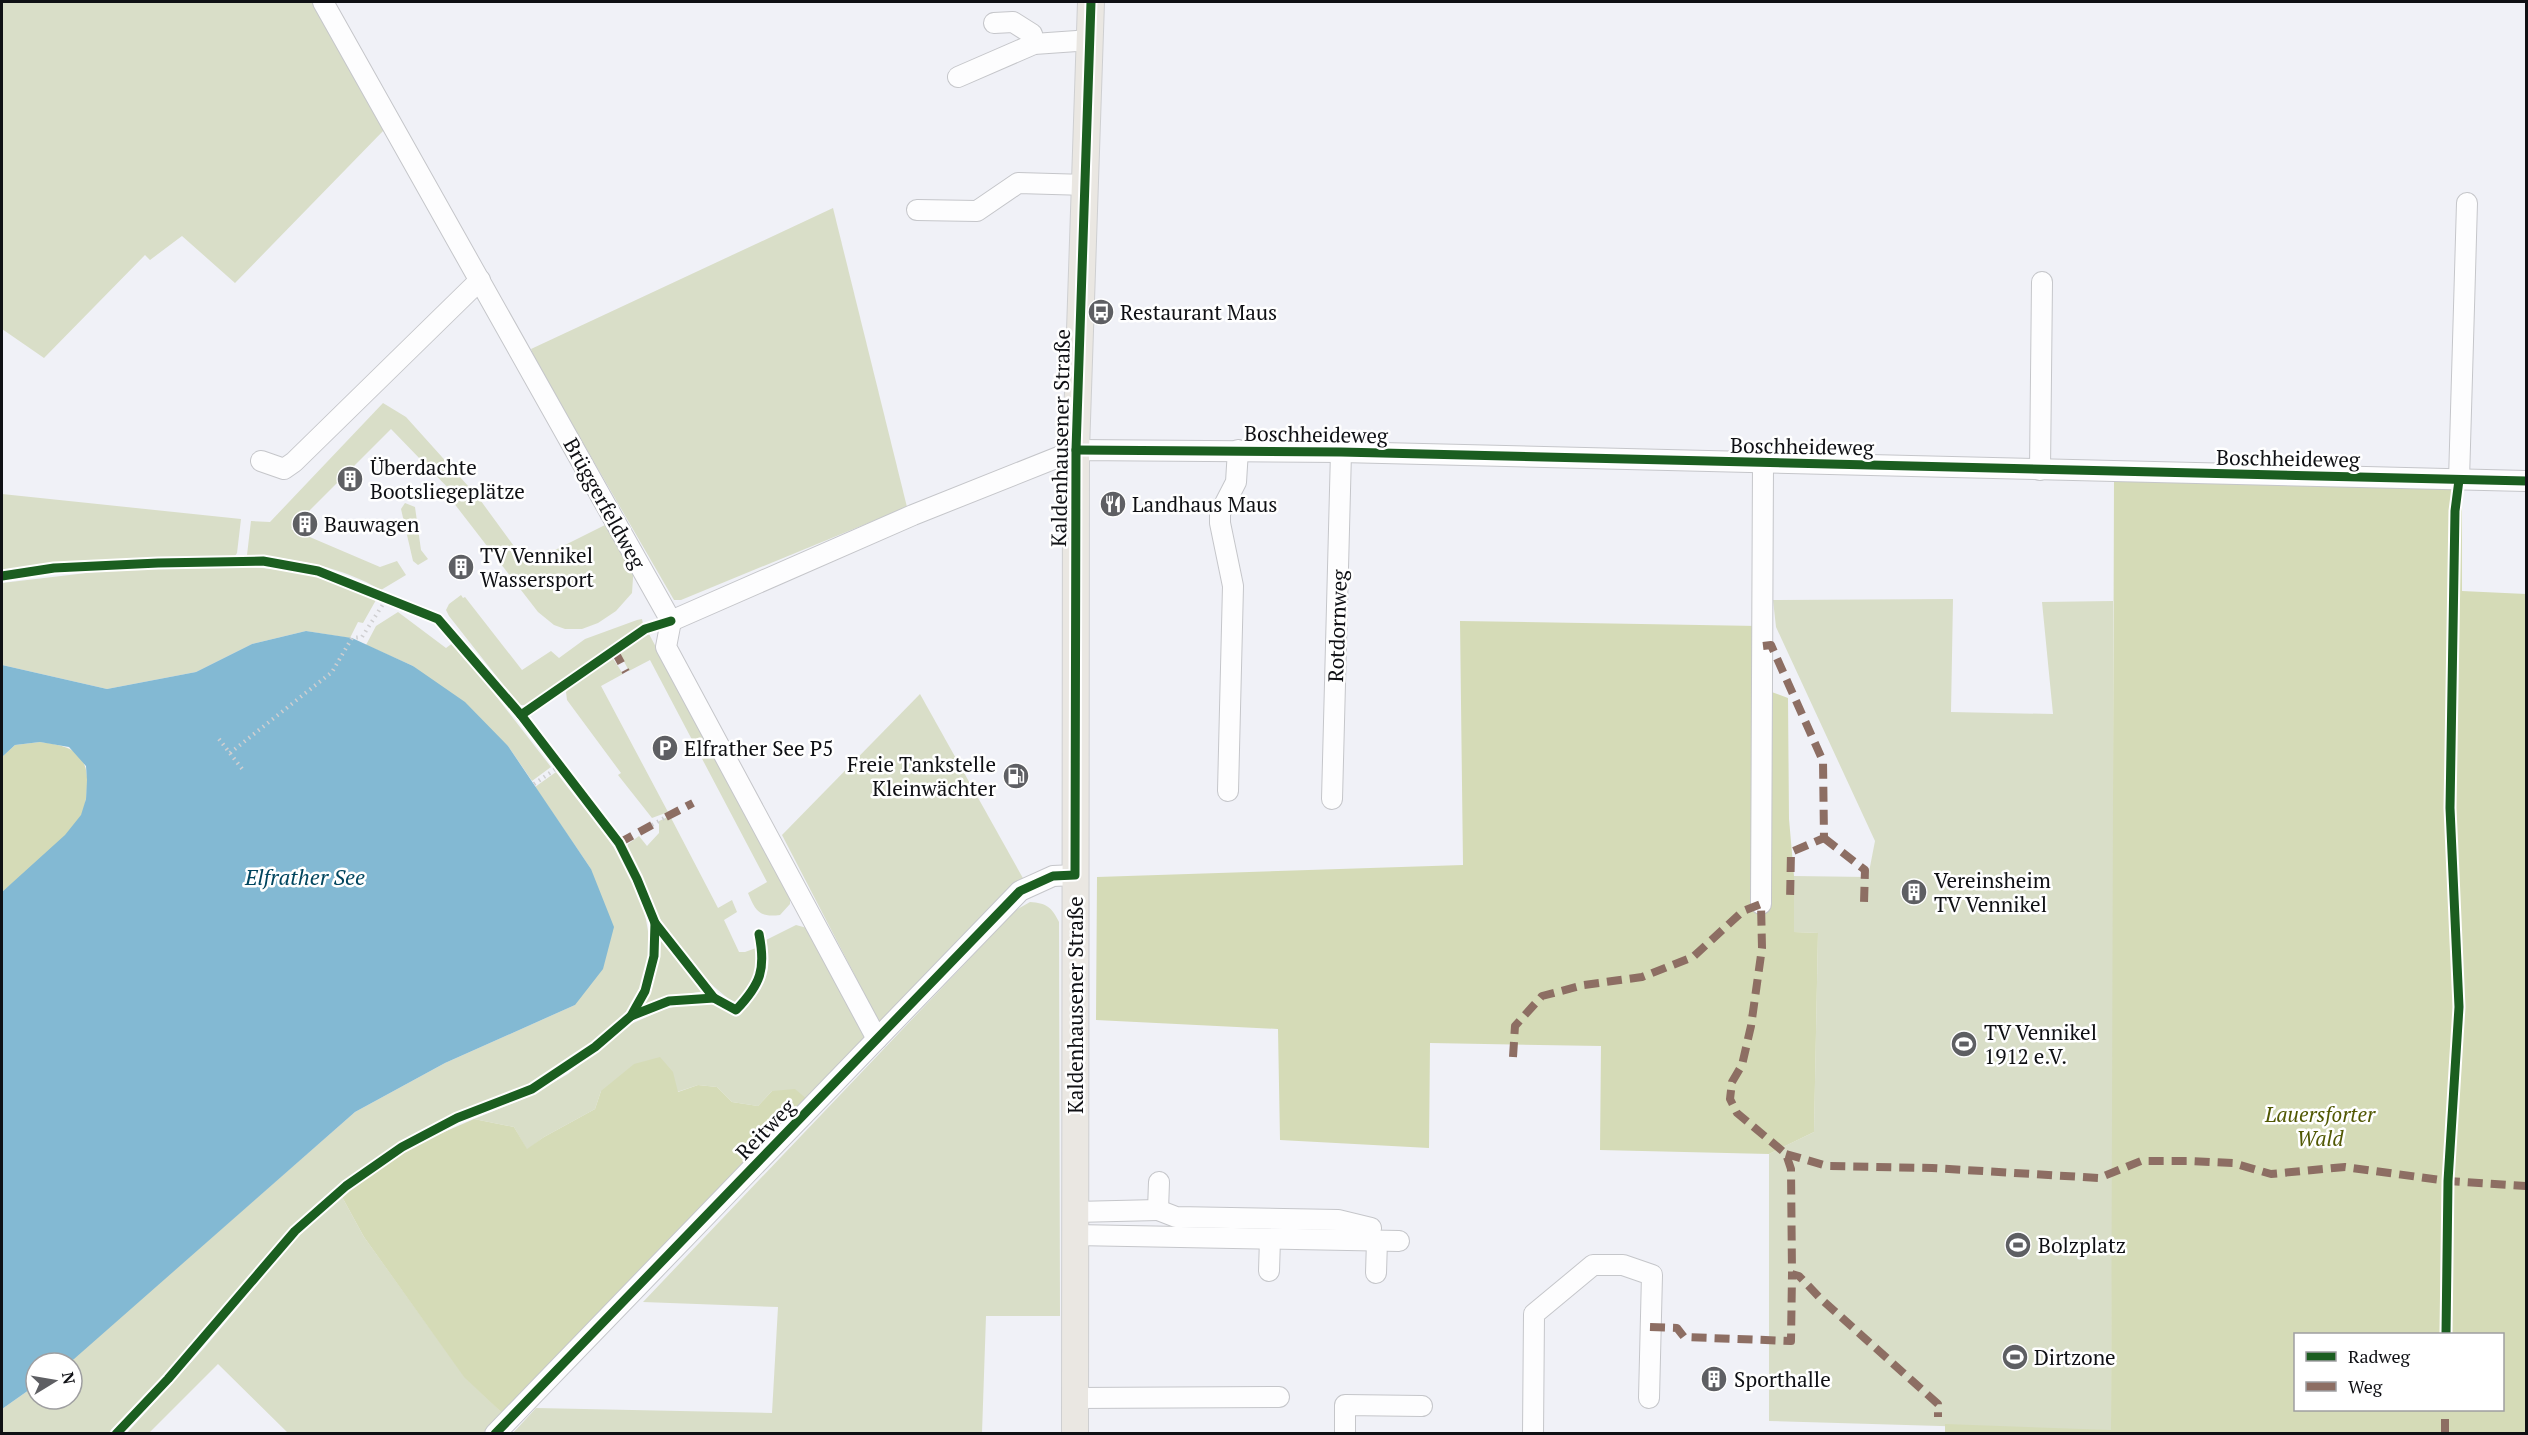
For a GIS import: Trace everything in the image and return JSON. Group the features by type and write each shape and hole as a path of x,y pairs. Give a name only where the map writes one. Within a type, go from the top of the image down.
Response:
{"main road":[{"name":"Kaldenhausener Straße","path":"1075,1434 1076,450 1087,185 1091,2"}],"street":[{"name":"Brüggerfeldweg","path":"323,2 671,621"},
{"path":"994,23 1013,22 1032,34 1034,44"},
{"path":"958,77 1034,44 1091,40"},
{"path":"917,210 977,211 1018,183 1087,185"},
{"path":"2459,480 2467,202"},
{"path":"261,462 285,469 294,462 480,280"},
{"path":"2040,470 2042,282"},
{"path":"877,1039 666,646 671,621 913,515 1076,450"},
{"name":"Boschheideweg","path":"1076,450 1341,452 2526,480"},
{"name":"Boschheideweg","path":"1228,791 1233,586 1220,523 1221,513 1236,482 1238,450"},
{"name":"Rotdornweg","path":"1332,799 1341,452"},
{"name":"Boschheideweg","path":"1761,904 1763,463"},
{"name":"Reitweg","path":"495,1434 1020,891 1053,876 1075,875"},
{"path":"1158,1210 1159,1182"},
{"path":"1075,1223 1158,1210 1176,1217 1338,1220 1399,1241"},
{"path":"1075,1223 1270,1239 1374,1234"},
{"path":"1374,1234 1376,1273"},
{"path":"1269,1271 1270,1239"},
{"path":"1533,1434 1534,1314 1593,1265 1623,1265 1652,1275 1649,1398"},
{"path":"1075,1398 1279,1397"},
{"path":"1345,1434 1345,1405 1422,1406"}],"path":[{"path":"230,753 332,672 352,638 362,637 387,598"},
{"path":"219,739 243,770"},
{"path":"534,784 560,766"},
{"path":"652,825 666,817"}],"green space":[{"path":"2,2 314,2 384,130 235,283 182,236 150,260 145,255 44,358 2,329"},
{"path":"833,208 907,507 681,600 674,600 536,362 531,349"},
{"path":"383,403 406,417 478,497 527,564 609,523 634,563 632,593 616,611 598,623 582,629 565,629 554,625 538,612 453,502 454,494 391,429 291,529 380,567 397,561 406,575 381,590 333,569 282,558 247,555 251,521 270,522"},
{"name":"Lauersforter Wald","path":"2114,480 2462,487 2462,591 2526,594 2526,1433 1945,1434 1945,1424 2111,1430"},
{"path":"2,494 241,519 237,553 235,556 86,562 2,572"},
{"path":"405,503 415,507 421,550 428,559 418,565 413,561 401,509"},
{"path":"213,566 297,572 357,590 376,600 363,623 358,622 350,638 306,631 252,644 196,672 107,689 2,665 2,583 103,571"},
{"path":"461,595 465,597 522,670 551,651 559,658 585,639 637,620 642,619 643,624 528,705 519,705 449,616 446,610 449,604"},
{"path":"1953,599 1951,712 2053,714 2042,602 2113,601 2114,955 2111,1431 1769,1421 1769,1154 1814,1132 1818,933 1793,932 1794,876 1868,877 1875,841 1776,627 1773,600"},
{"path":"398,612 446,648 454,642 551,767 532,781 508,746 413,666 366,645 376,626"},
{"path":"1460,621 1758,626 1755,686 1788,698 1789,819 1794,876 1794,932 1818,933 1814,1132 1769,1154 1600,1150 1601,1046 1430,1043 1429,1148 1280,1140 1278,1029 1096,1020 1097,877 1463,865"},
{"path":"645,633 649,634 790,897 790,904 780,915 762,914 753,904 748,893 767,882 650,660 629,671 619,652"},
{"path":"612,657 623,674 601,686 668,812 652,818 618,775 621,773 567,700 566,692 569,687"},
{"path":"920,694 1024,880 886,1022 879,1022 782,835"},
{"path":"40,742 65,747 78,754 87,777 85,805 76,824 67,834 2,892 2,757 15,745"},
{"path":"556,772 613,846 637,889 647,925 649,962 638,996 628,1012 597,1041 544,1078 522,1089 451,1116 414,1134 378,1157 327,1195 284,1237 110,1433 2,1434 2,1409 24,1393 24,1411 84,1411 84,1351 82,1351 355,1112 445,1063 575,1005 591,869 535,787"},
{"path":"670,816 718,908 732,900 737,912 724,920 739,952 756,948 758,964 754,978 736,1004 703,976 673,941 627,849 628,844 639,836 647,846 659,833 659,821"},
{"path":"1030,902 1048,907 1059,922 1060,1316 986,1316 982,1433 513,1433 536,1408 772,1413 778,1307 643,1302 1016,910"},
{"path":"796,925 807,928 864,1037 863,1045 808,1100 772,1091 758,1106 732,1102 717,1087 698,1085 677,1092 601,1091 595,1109 544,1137 527,1150 514,1127 474,1119 528,1097 568,1074 631,1024 665,1009 690,1003 715,1003 735,1016 752,1000 764,983 768,964 766,940"},
{"path":"660,935 705,991 663,998 647,1006 644,1002 656,971"},
{"path":"660,1057 673,1072 678,1092 698,1085 717,1087 732,1102 758,1106 772,1091 795,1089 808,1100 503,1414 464,1377 364,1237 341,1195 412,1146 474,1119 514,1127 527,1149 595,1109 601,1091 634,1064"},
{"path":"341,1195 364,1237 464,1376 503,1414 483,1433 288,1433 218,1364 149,1433 126,1434 205,1347 299,1235"}],"water":[{"name":"Elfrather See","path":"306,631 352,638 413,666 465,702 508,746 591,869 614,927 603,969 575,1005 445,1063 355,1112 83,1351 24,1351 24,1393 2,1409 2,892 65,835 81,815 86,799 87,780 86,766 69,747 40,742 15,745 2,757 2,665 107,689 196,672 252,644"}],"marked path":[{"path":"1763,646 1771,645 1823,761 1824,838 1791,852 1790,902"},
{"path":"614,650 626,672"},
{"path":"666,817 693,803"},
{"path":"619,843 652,825"},
{"path":"1824,838 1865,870 1864,903"},
{"path":"1513,1057 1515,1026 1542,996 1584,985 1642,977 1693,957 1743,911 1761,904 1762,948 1751,1026 1742,1065 1732,1082 1730,1099 1737,1113 1786,1154 1791,1169 1792,1274 1799,1276 1820,1298 1938,1404 1938,1417"},
{"path":"1786,1154 1827,1166 1932,1168 2099,1178 2141,1161 2233,1163 2271,1174 2345,1167 2448,1181 2526,1186"},
{"path":"1650,1327 1677,1328 1684,1337 1791,1341 1792,1274"},
{"path":"2445,1411 2445,1434"}],"cycle path":[{"path":"495,1434 1020,891 1053,876 1075,875 1076,450 1091,2"},
{"path":"1076,450 1341,452 2526,481"},
{"path":"2446,1333 2448,1181 2459,1007 2450,808 2455,511 2459,480"},
{"path":"2,576 54,568 263,561 318,571 438,619 521,715 619,843 655,923 654,956 645,991 631,1016 595,1047 532,1089 457,1118 402,1147 346,1186 295,1231 168,1379 116,1434"},
{"path":"521,715 645,629 671,621"},
{"path":"655,923 714,998 736,1010 751,992 760,975 762,957 759,934"},
{"path":"631,1016 669,1001 714,998"}],"place":[{"name":"Restaurant Maus","path":"1101,312"},
{"name":"Überdachte Bootsliegeplätze","path":"350,479"},
{"name":"Landhaus Maus","path":"1113,504"},
{"name":"Bauwagen","path":"305,524"},
{"name":"TV Vennikel Wassersport","path":"461,567"},
{"name":"Elfrather See P5","path":"665,748"},
{"name":"Freie Tankstelle Kleinwächter","path":"1016,776"},
{"name":"Vereinsheim TV Vennikel","path":"1914,892"},
{"name":"TV Vennikel 1912 e.V.","path":"1964,1044"},
{"name":"Bolzplatz","path":"2018,1245"},
{"name":"Dirtzone","path":"2015,1357"},
{"name":"Sporthalle","path":"1714,1379"}]}
